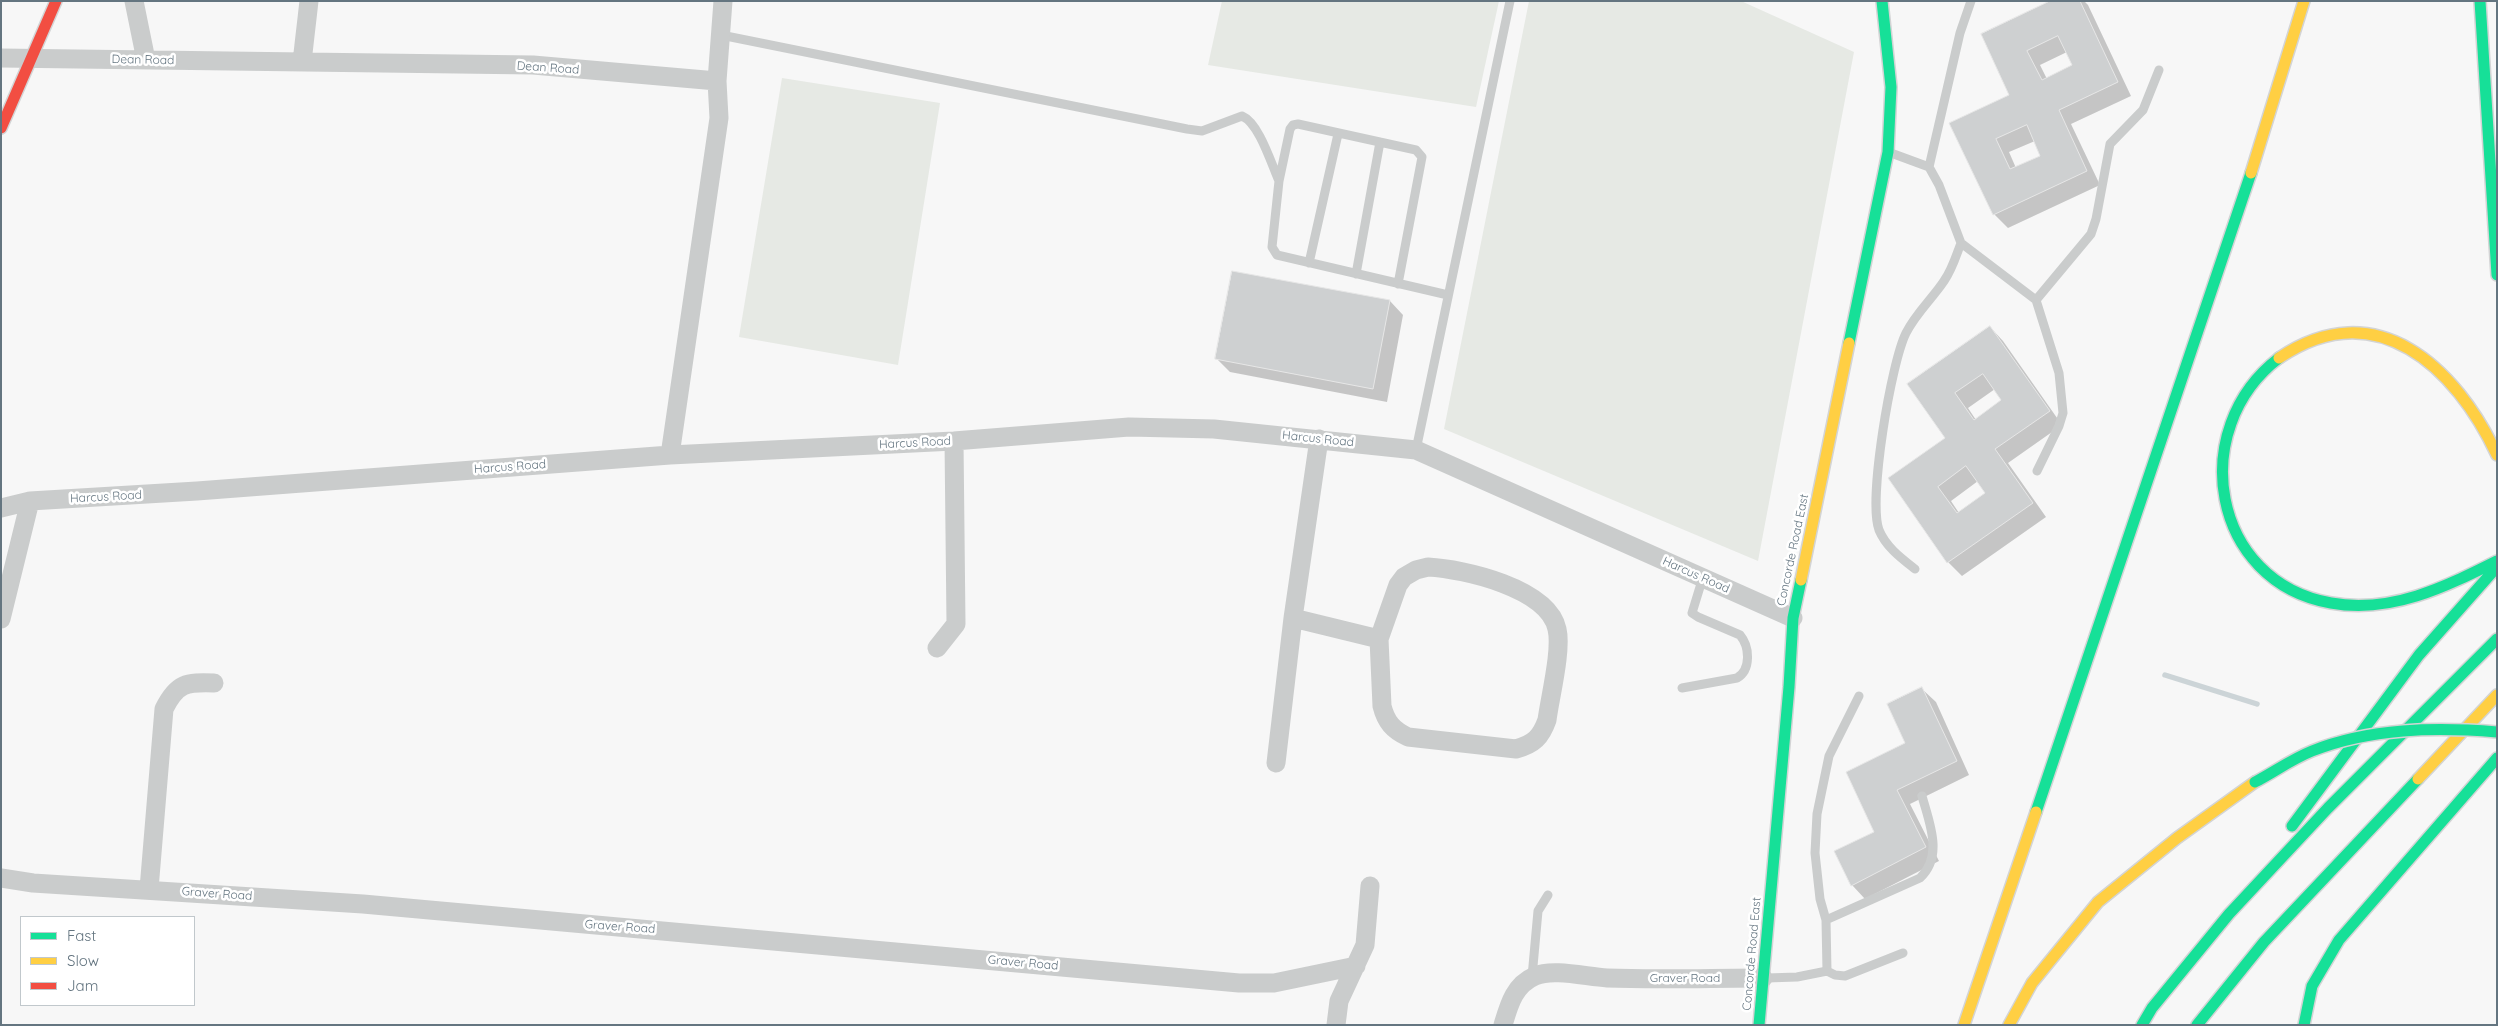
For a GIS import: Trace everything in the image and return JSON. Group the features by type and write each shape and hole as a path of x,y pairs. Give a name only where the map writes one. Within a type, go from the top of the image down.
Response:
{"main road":[{"path":"1,128 56,1"},
{"name":"Concorde Road East","path":"1760,1025 1789,687 1793,618 1888,152 1891,87 1882,1"},
{"path":"1964,1025 2258,153 2304,1"},
{"path":"2480,1 2497,275"},
{"name":"Concorde Road East","path":"1891,87 1898,63 1899,46"},
{"path":"2497,456 2488,435 2462,393 2436,365 2402,344 2358,333 2332,335 2301,345 2272,362 2251,382 2239,402 2222,449 2221,481 2224,506 2231,524 2260,569 2286,589 2313,600 2339,605 2370,606 2421,594 2465,577 2497,561"},
{"path":"2229,914 2331,771 2419,655 2497,566"},
{"path":"2142,1025 2152,1008 2229,914 2328,808 2497,639"},
{"path":"2197,1025 2264,942 2497,695"},
{"path":"2009,1025 2032,983 2098,902 2177,838 2255,782 2312,751 2369,736 2456,729 2497,732"},
{"path":"2304,1025 2312,986 2340,940 2497,758"}],"street":[{"path":"134,1 146,60"},
{"path":"302,62 310,1"},
{"path":"670,455 719,118 717,81 723,1"},
{"name":"Dean Road","path":"1,58 533,65 717,81"},
{"name":"Harcus Road","path":"1,508 30,501 197,491 670,455 954,441 1137,427 1214,429 1416,450 1793,618"},
{"path":"1276,763 1293,618 1319,440"},
{"path":"937,648 956,624 954,441"},
{"path":"1,619 30,501"},
{"path":"1446,568 1479,575 1500,582 1537,601 1548,610 1555,620 1558,639 1547,720 1542,733 1526,746 1516,749 1408,737 1397,732 1390,724 1382,706 1379,639 1398,585 1404,577 1416,570 1446,568"},
{"path":"1293,618 1379,639"},
{"path":"149,889 164,709 172,692 190,682 214,683"},
{"name":"Graver Road","path":"1,878 33,883 363,904 1238,983 1274,983 1356,966"},
{"path":"1336,1025 1339,1001 1365,945 1370,886"},
{"name":"Graver Road","path":"1532,978 1549,973 1607,978 1763,978"},
{"path":"1503,1025 1512,997 1519,986 1532,978"}],"lane":[{"path":"1416,450 1510,1"},
{"path":"1929,167 1960,34 1970,1"},
{"path":"721,35 1187,129 1202,131 1230,118 1242,116 1247,118 1256,129 1279,180"},
{"path":"2036,300 2091,234 2096,219 2110,144 2143,110 2159,70"},
{"path":"1398,284 1422,157 1416,150 1298,124 1293,125 1290,129 1279,180 1272,250 1277,255 1398,284 1448,295"},
{"path":"1309,263 1338,134"},
{"path":"1356,274 1380,142"},
{"path":"1888,152 1929,167 1940,185 1961,243 2036,300 2059,373 2063,413 2059,426 2037,471"},
{"path":"1915,569 1893,551 1879,530 1876,515 1878,476 1898,352 1916,315 1944,280 1961,243"},
{"path":"1682,688 1738,678 1744,674 1746,669 1746,648 1740,636 1698,617 1692,612 1703,578"},
{"path":"1827,972 1826,920 1820,899 1815,853 1817,814 1829,756 1859,696"},
{"path":"1826,920 1920,878 1925,874 1933,857 1934,847 1933,835 1922,796"},
{"path":"1532,978 1538,911 1548,895"},
{"path":"1763,978 1797,977 1827,972 1835,976 1845,976 1903,953"}],"shaded area":[{"path":"1222,1 1499,1 1476,107 1208,65"},
{"path":"1529,1 1741,1 1854,52 1758,561 1444,429"},
{"path":"782,78 940,103 898,365 739,337"}],"building":[{"path":"2050,1 2080,1 2118,82 2059,110 2087,171 1993,215 1949,123 2009,95 1981,34","holes":["2058,36 2072,65 2042,80 2027,51","2027,125 2040,156 2010,169 1996,139"]},
{"path":"1232,271 1390,300 1373,389 1215,359"},
{"path":"1990,326 2050,411 1995,449 2033,503 1947,563 1888,478 1945,438 1907,384","holes":["1983,374 2001,400 1974,420 1955,393","1966,466 1985,493 1957,513 1938,487"]},
{"path":"1922,687 1957,761 1897,790 1926,847 1851,886 1834,851 1874,832 1846,772 1905,743 1887,704"}],"waterway":[{"path":"2165,675 2257,704"}],"traffic: fast":[{"path":"1849,343 1888,152 1891,87 1882,1"},
{"path":"2480,1 2497,275"},
{"path":"2036,812 2251,173"},
{"path":"2279,358 2250,388 2231,423 2223,461 2225,499 2237,535 2259,566 2290,589 2331,603 2375,605 2417,596 2437,589 2497,561"},
{"path":"2292,826 2419,655 2496,568"},
{"path":"1759,1025 1789,687 1793,618 1801,580"},
{"path":"2142,1025 2152,1008 2229,914 2328,808 2497,639"},
{"path":"2255,782 2305,754 2334,743 2357,738 2403,731 2474,730 2497,732"},
{"path":"2304,1025 2312,986 2339,940 2497,758"},
{"path":"2197,1025 2264,942 2418,779"}],"traffic: slow":[{"path":"2251,173 2304,1"},
{"path":"2279,358 2315,340 2348,333 2380,336 2409,349 2436,368 2459,393 2480,423 2497,455"},
{"path":"1801,580 1849,343"},
{"path":"2418,779 2497,695"},
{"path":"2009,1025 2032,983 2098,902 2177,838 2255,782"},
{"path":"1964,1025 2036,812"}],"traffic: jam":[{"path":"1,128 56,1"}]}
